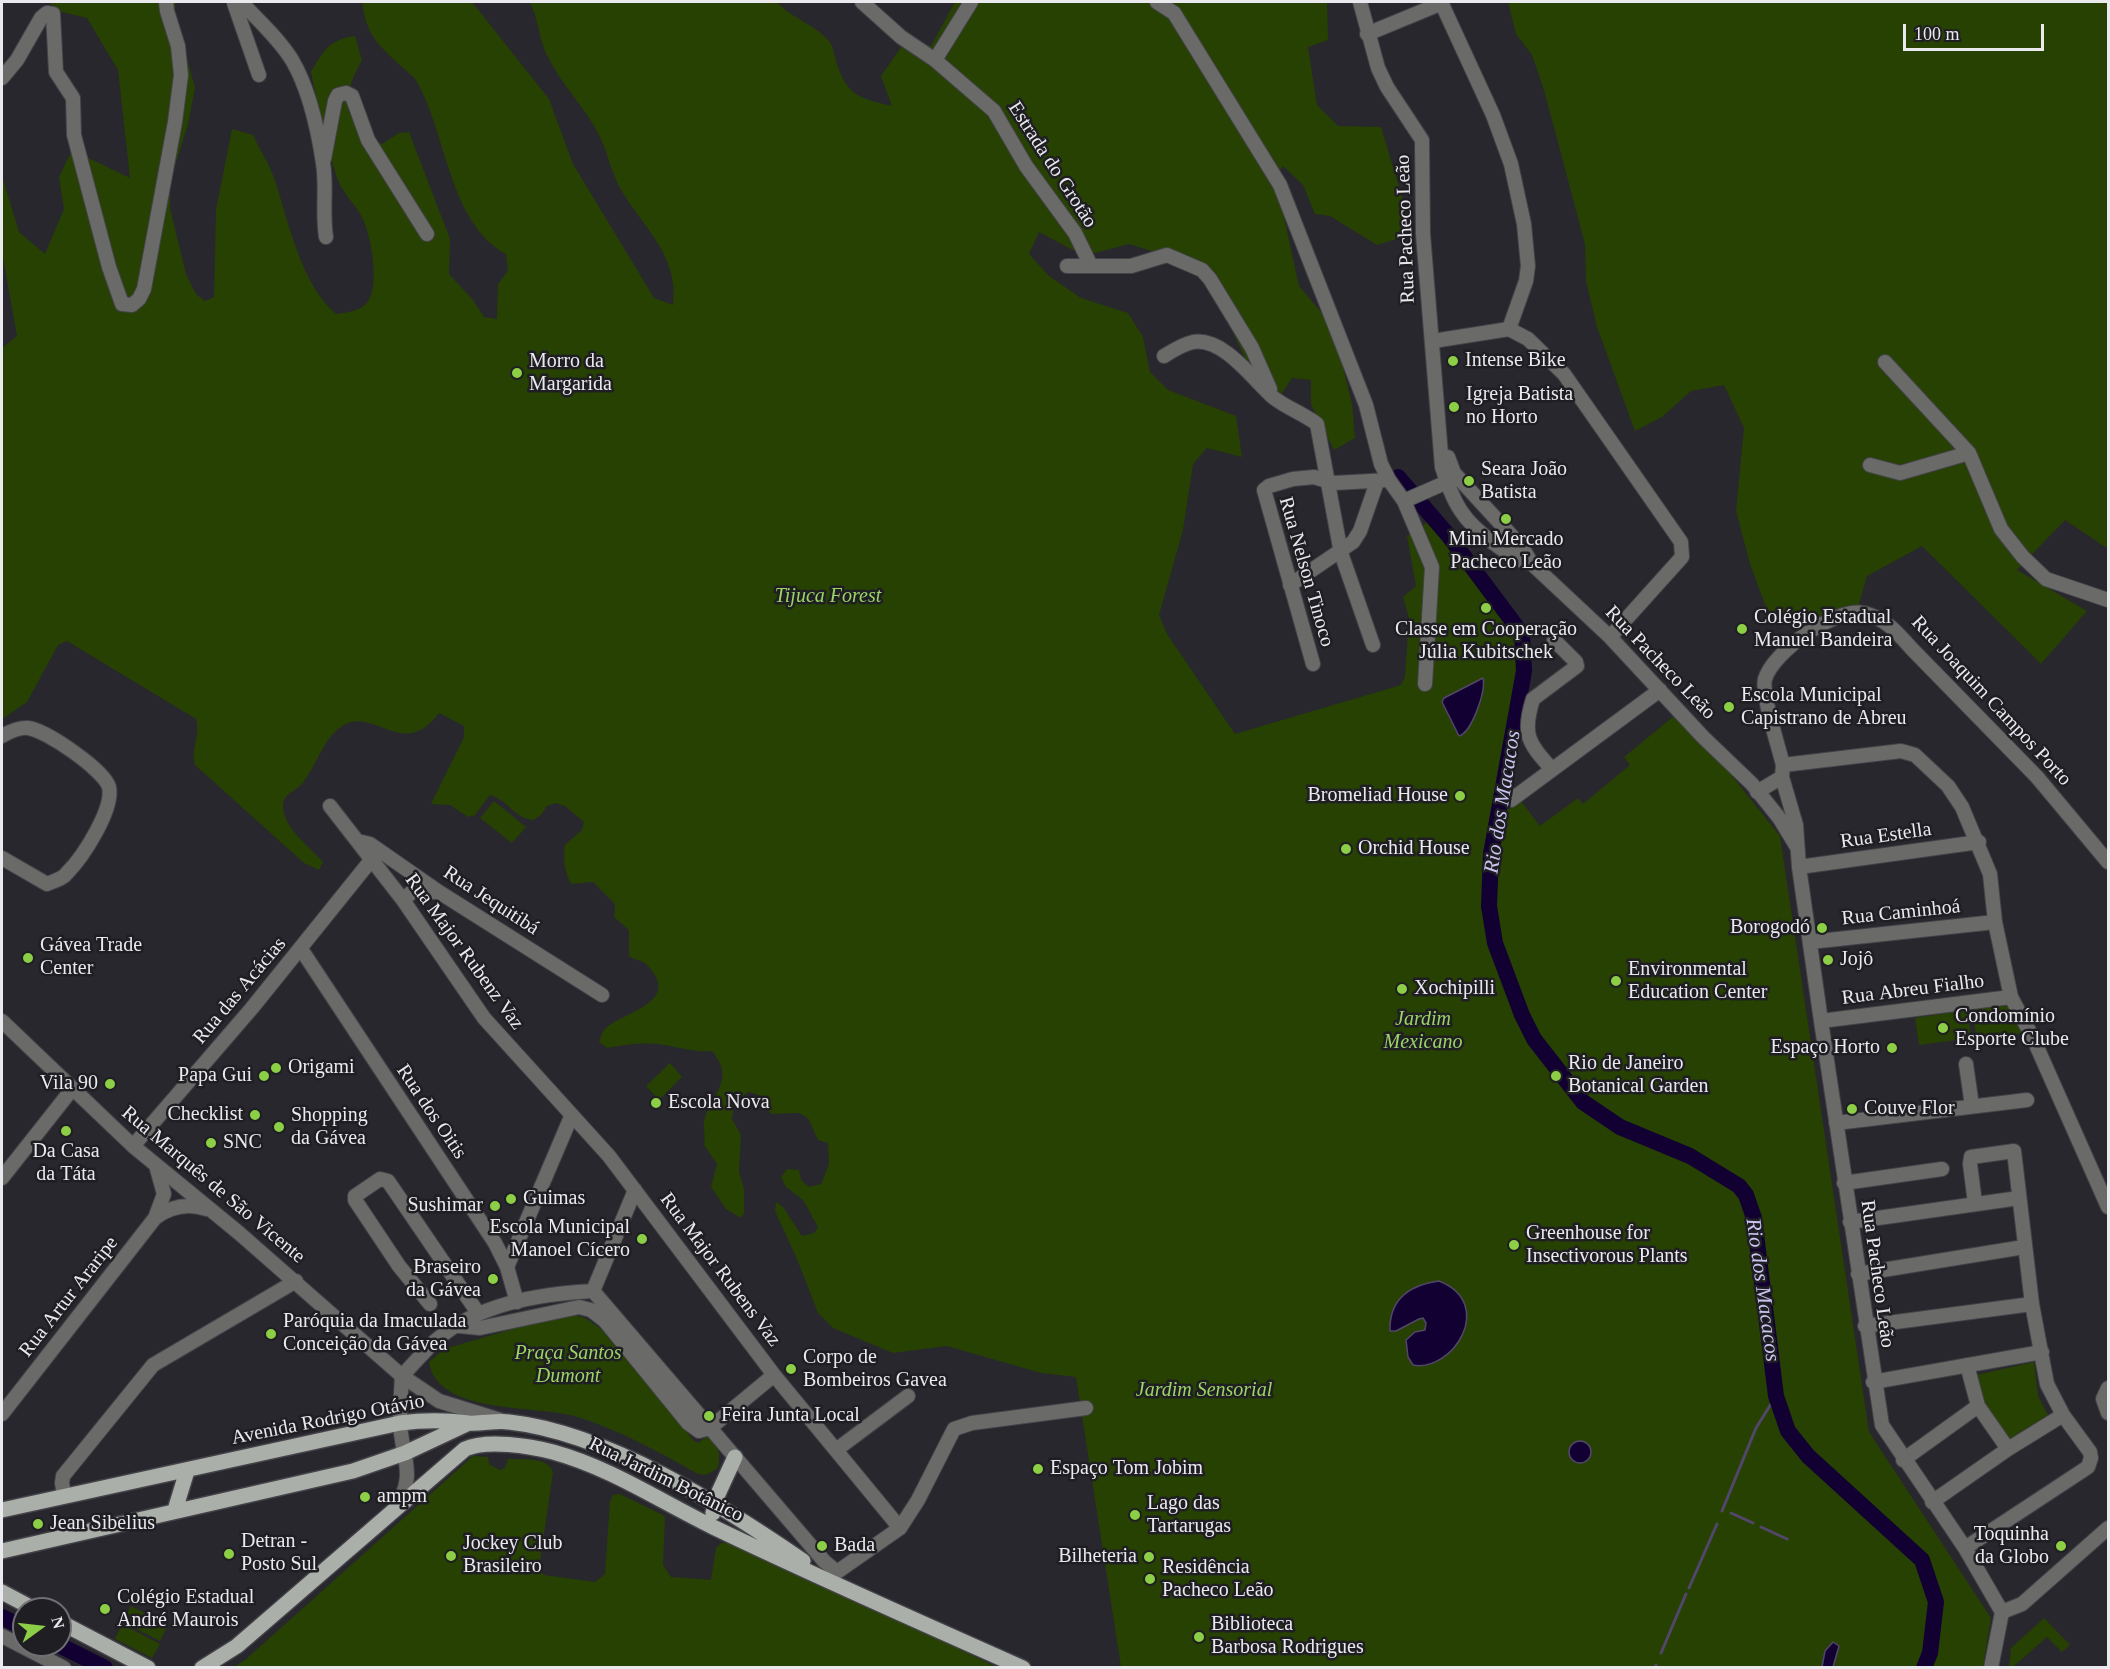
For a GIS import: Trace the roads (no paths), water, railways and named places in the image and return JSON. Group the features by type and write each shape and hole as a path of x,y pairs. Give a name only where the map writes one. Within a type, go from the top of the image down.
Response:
{"main road":[{"name":"Avenida Rodrigo Otávio","path":"2,1510 400,1423 441,1419 469,1423"},
{"name":"Rua Jardim Botânico","path":"469,1423 508,1421 579,1440 623,1457 715,1503 834,1576"},
{"name":"Avenida Rodrigo Otávio","path":"2,1551 353,1471 405,1453 469,1423"},
{"name":"Rua Jardim Botânico","path":"387,1516 465,1449 476,1444 551,1451 602,1469 711,1526 834,1576 1023,1668"},
{"path":"711,1526 715,1503 735,1457"},
{"path":"175,1510 187,1471"},
{"path":"202,1668 237,1646 387,1516"},
{"path":"72,1628 142,1666"}],"street":[{"path":"2,78 17,60 41,18 47,13 53,14 56,72 73,98 77,146 119,299 127,306 139,299 144,289 176,122 181,63 166,2"},
{"path":"934,60 971,2"},
{"path":"1157,2 1174,13 1280,185 1366,405 1381,464 1383,481 1360,531 1341,553 1290,585"},
{"name":"Rua Pacheco Leão","path":"1360,2 1367,34 1387,87 1422,140 1423,234 1442,467 1461,512 1469,521 1516,561 1532,564"},
{"path":"1367,34 1442,2 1493,115 1511,164 1524,224 1527,273 1509,329"},
{"path":"239,3 259,75"},
{"path":"239,3 278,40 292,62 306,96 323,164"},
{"name":"Estrada do Grotão","path":"871,4 901,37 934,60 994,111 1026,166 1075,233 1091,266"},
{"path":"326,237 322,214 323,164 335,101 338,95 346,93 352,96 374,151 427,234"},
{"path":"1067,266 1131,266 1167,255 1202,270 1210,279 1252,348 1273,396"},
{"path":"1433,341 1509,329 1528,339 1564,374 1682,542 1682,557 1610,637"},
{"path":"1164,356 1190,342 1201,342 1211,346 1245,367 1273,396 1317,424 1341,553 1373,645"},
{"path":"1885,362 1969,453 2001,529 2023,557 2046,579 2109,600"},
{"name":"Rua Pacheco Leão","path":"1437,397 1447,454 1454,473 1464,486 1522,548 1532,564 1610,637 1757,792 1780,819 1799,851"},
{"path":"1870,465 1900,473 1969,453"},
{"name":"Rua Nelson Tinoco","path":"1312,664 1264,490 1269,486 1293,479 1327,479"},
{"path":"1327,479 1334,483 1383,481 1404,501 1432,567 1425,684"},
{"path":"1404,501 1448,484 1464,486"},
{"path":"1469,521 1470,509 1482,503"},
{"name":"Rua Joaquim Campos Porto","path":"1783,771 1764,689 1767,674 1787,649 1823,623 1846,614 1862,613 1892,626 2037,777 2109,862"},
{"path":"1551,768 1530,744 1527,728 1533,699 1577,666 1576,662 1554,640"},
{"path":"1511,800 1551,768 1660,690"},
{"path":"2,736 26,727 38,731 96,770 107,782 110,790 106,813 67,874 47,884 2,858"},
{"path":"1757,792 1783,771 1889,751 1901,751 1915,755 1956,795 1979,843 1990,874 1995,922 2011,997 2033,1038 2109,1207"},
{"name":"Rua Pacheco Leão","path":"1783,771 1796,825 1799,867 1844,1183 1874,1382 1884,1430 1965,1548 2002,1612"},
{"name":"Rua Major Rubenz Vaz","path":"330,806 360,841 403,900 484,1018 572,1117"},
{"name":"Rua Jequitibá","path":"360,841 370,844 439,892 602,995"},
{"name":"Rua Estella","path":"1799,867 1979,843"},
{"name":"Rua das Acácias","path":"133,1146 301,949 372,859"},
{"path":"403,900 414,890 439,892"},
{"name":"Rua Caminhoá","path":"1810,942 1995,922"},
{"name":"Rua dos Oitis","path":"301,949 495,1243 507,1267 517,1302"},
{"name":"Rua Abreu Fialho","path":"1821,1021 2011,997"},
{"name":"Rua Marquês de São Vicente","path":"2,1022 133,1146 296,1281 402,1376"},
{"path":"1966,1064 1972,1106"},
{"path":"2,1178 73,1088"},
{"path":"1836,1123 2027,1100"},
{"path":"507,1267 572,1117"},
{"name":"Rua Major Rubens Vaz","path":"572,1117 609,1156 774,1375 900,1528"},
{"path":"1965,1548 2088,1467 2091,1458 2090,1452 2063,1415 2047,1384 2032,1304 2016,1157 2011,1150 1971,1157 1975,1203"},
{"name":"Rua Artur Araripe","path":"2,1414 155,1218 163,1200 162,1180 150,1161"},
{"path":"1844,1183 1942,1169"},
{"path":"430,1304 399,1266 355,1200 355,1196 380,1179 388,1181 478,1313"},
{"path":"593,1291 635,1190"},
{"path":"1850,1222 2019,1198"},
{"path":"155,1218 169,1209 185,1205 200,1207 214,1213"},
{"path":"495,1243 522,1235"},
{"path":"1858,1274 2025,1247"},
{"path":"64,1495 63,1476 153,1365 296,1281"},
{"path":"387,1516 402,1497 407,1485 400,1423 402,1376 435,1341 478,1313 558,1293 593,1291"},
{"path":"593,1291 824,1561 834,1576 900,1528 954,1428 972,1423 1086,1408"},
{"path":"1865,1326 2032,1304"},
{"path":"459,1326 480,1328 579,1307 591,1310 605,1321 688,1423 699,1431 710,1428 774,1375"},
{"path":"1874,1382 2042,1352"},
{"path":"1967,1365 1978,1406 2008,1449"},
{"path":"402,1376 439,1401 462,1410 508,1421"},
{"path":"2106,1390 2103,1399 2109,1413"},
{"path":"836,1450 908,1396"},
{"path":"1903,1460 1978,1406"},
{"path":"1932,1502 2008,1449 2063,1415"},
{"path":"1991,1668 2002,1612 2022,1604 2109,1528"},
{"path":"2,1635 64,1668"}],"waterway":[{"name":"Rio dos Macacos","path":"1398,477 1448,535 1522,634 1524,671 1491,854 1489,906 1495,943 1522,1015 1534,1039 1583,1102 1620,1127 1690,1156 1739,1186 1746,1195 1754,1218 1776,1396 1788,1431 1808,1456 1922,1560 1936,1602 1930,1653 1924,1668"},
{"path":"1722,1511 1756,1428 1776,1396"},
{"path":"1731,1513 1753,1523"},
{"path":"1689,1588 1717,1524"},
{"path":"1761,1527 1787,1539"},
{"path":"1661,1653 1686,1594"},
{"path":"2,1617 12,1622"},
{"path":"72,1652 105,1668"}],"place":[{"name":"Intense Bike","path":"1453,361"},
{"name":"Morro da Margarida","path":"517,373"},
{"name":"Igreja Batista no Horto","path":"1454,407"},
{"name":"Seara João Batista","path":"1469,481"},
{"name":"Mini Mercado Pacheco Leão","path":"1506,519"},
{"name":"Classe em Cooperação Júlia Kubitschek","path":"1486,608"},
{"name":"Colégio Estadual Manuel Bandeira","path":"1742,629"},
{"name":"Escola Municipal Capistrano de Abreu","path":"1729,707"},
{"name":"Bromeliad House","path":"1460,796"},
{"name":"Orchid House","path":"1346,849"},
{"name":"Borogodó","path":"1822,928"},
{"name":"Gávea Trade Center","path":"28,958"},
{"name":"Jojô","path":"1828,960"},
{"name":"Environmental Education Center","path":"1616,981"},
{"name":"Xochipilli","path":"1402,989"},
{"name":"Condomínio Esporte Clube","path":"1943,1028"},
{"name":"Espaço Horto","path":"1892,1048"},
{"name":"Origami","path":"276,1068"},
{"name":"Papa Gui","path":"264,1076"},
{"name":"Rio de Janeiro Botanical Garden","path":"1556,1076"},
{"name":"Vila 90","path":"110,1084"},
{"name":"Escola Nova","path":"656,1103"},
{"name":"Couve Flor","path":"1852,1109"},
{"name":"Checklist","path":"255,1115"},
{"name":"Shopping da Gávea","path":"279,1127"},
{"name":"Da Casa da Táta","path":"66,1131"},
{"name":"SNC","path":"211,1143"},
{"name":"Guimas","path":"511,1199"},
{"name":"Sushimar","path":"495,1206"},
{"name":"Escola Municipal Manoel Cícero","path":"642,1239"},
{"name":"Greenhouse for Insectivorous Plants","path":"1514,1245"},
{"name":"Braseiro da Gávea","path":"493,1279"},
{"name":"Paróquia da Imaculada Conceição da Gávea","path":"271,1334"},
{"name":"Corpo de Bombeiros Gavea","path":"791,1369"},
{"name":"Feira Junta Local","path":"709,1416"},
{"name":"Espaço Tom Jobim","path":"1038,1469"},
{"name":"ampm","path":"365,1497"},
{"name":"Lago das Tartarugas","path":"1135,1515"},
{"name":"Jean Sibelius","path":"38,1524"},
{"name":"Bada","path":"822,1546"},
{"name":"Toquinha da Globo","path":"2061,1546"},
{"name":"Detran - Posto Sul","path":"229,1554"},
{"name":"Jockey Club Brasileiro","path":"451,1556"},
{"name":"Bilheteria","path":"1149,1557"},
{"name":"Residência Pacheco Leão","path":"1150,1579"},
{"name":"Colégio Estadual André Maurois","path":"105,1609"},
{"name":"Biblioteca Barbosa Rodrigues","path":"1199,1637"}],"park label":[{"name":"Tijuca Forest","path":"828,597"},
{"name":"Jardim Mexicano","path":"1423,1032"},
{"name":"Praça Santos Dumont","path":"568,1366"},
{"name":"Jardim Sensorial","path":"1204,1391"}]}
